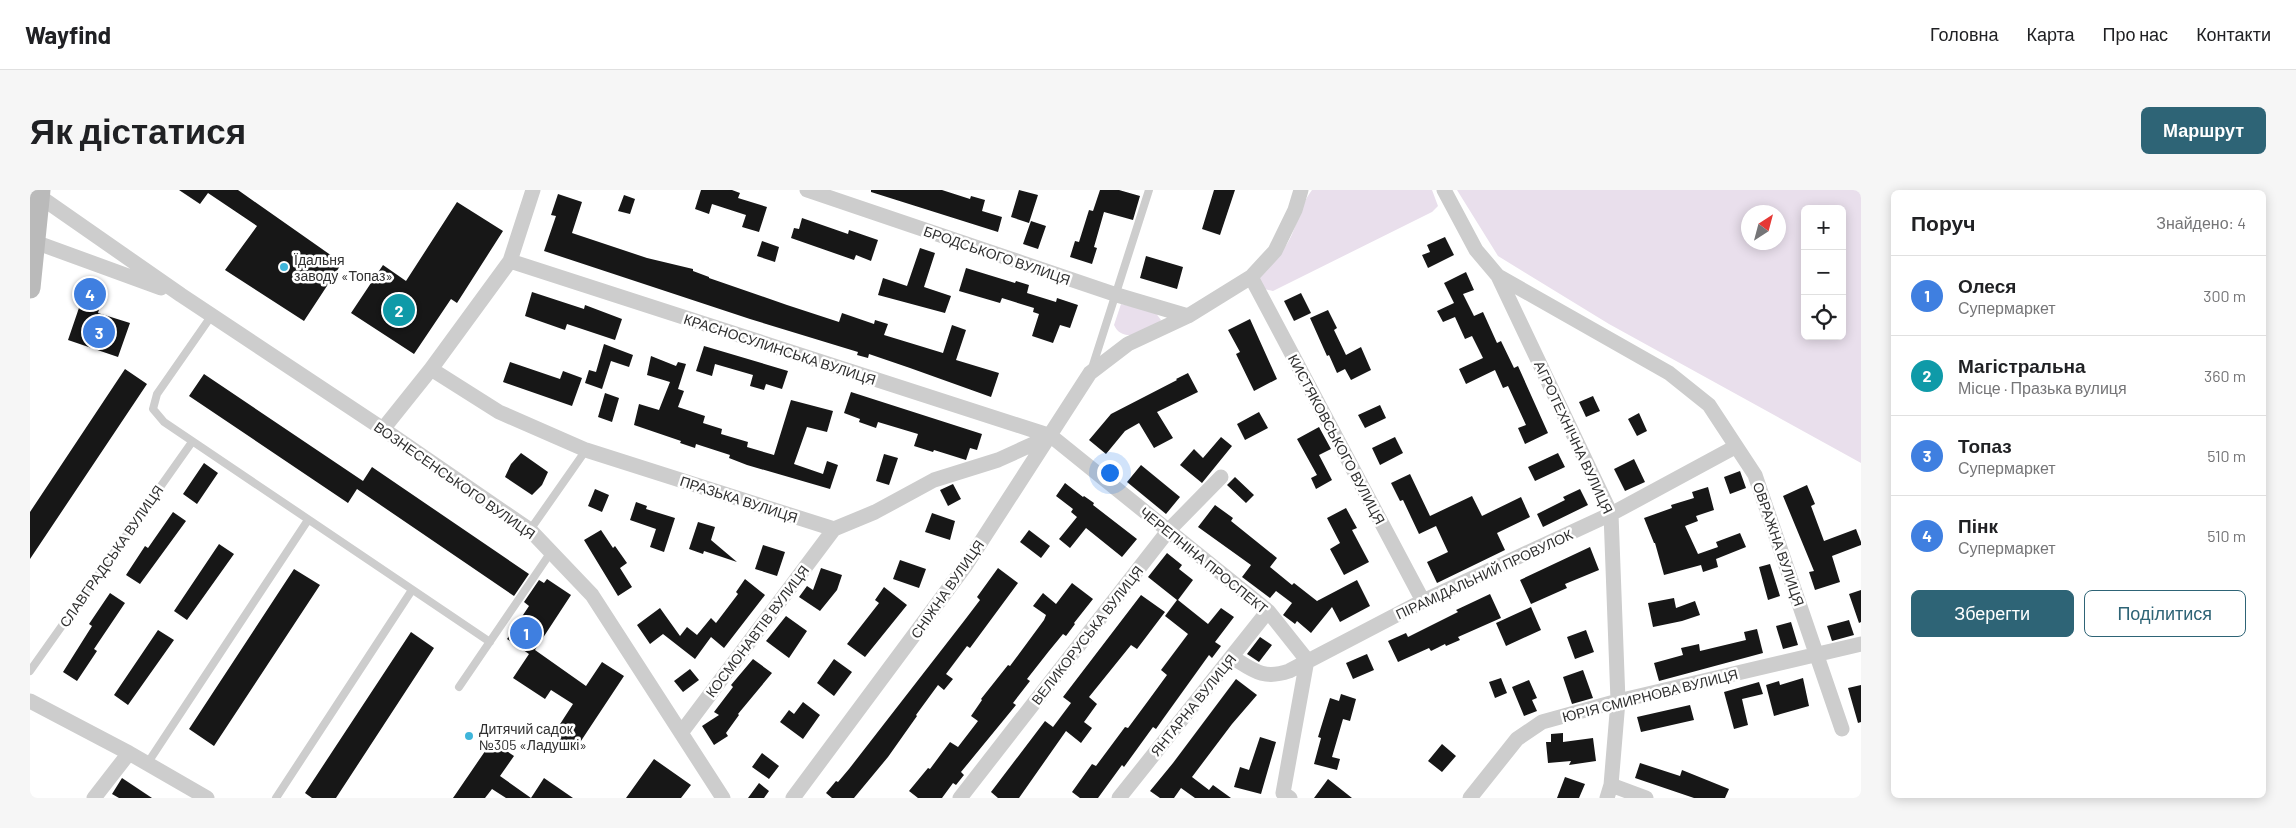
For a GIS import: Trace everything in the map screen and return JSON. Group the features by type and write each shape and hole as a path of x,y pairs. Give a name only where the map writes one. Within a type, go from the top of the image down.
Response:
{"main road":[{"path":"30,288 39,193"}],"street":[{"path":"383,429 431,369 510,261 533,190"},
{"name":"БРОДСЬКОГО ВУЛИЦЯ","path":"807,190 1117,295 1188,316"},
{"name":"СНІЖНА ВУЛИЦЯ","path":"793,798 966,565 1090,373 1128,344 1188,316 1251,277 1275,251 1295,210 1301,190"},
{"name":"АГРОТЕХНІЧНА ВУЛИЦЯ","path":"1444,190 1476,250 1498,276 1611,514 1618,701 1609,792"},
{"name":"ВОЗНЕСЕНСЬКОГО ВУЛИЦЯ","path":"39,193 181,295 383,429 530,530 592,595 723,798"},
{"name":"ВОЗНЕСЕНСЬКОГО ВУЛИЦЯ","path":"35,242 181,295"},
{"name":"КРАСНОСУЛИНСЬКА ВУЛИЦЯ","path":"510,261 1051,436"},
{"name":"ОВРАЖНА ВУЛИЦЯ","path":"1498,276 1669,373 1709,405 1755,475 1842,729"},
{"name":"КИСТЯКОВСЬКОГО ВУЛИЦЯ","path":"1251,277 1423,601"},
{"name":"ПРАЗЬКА ВУЛИЦЯ","path":"431,369 499,412 586,450 834,529"},
{"path":"834,529 875,512 934,480 998,460 1051,436"},
{"name":"ЧЕРЕПНІНА ПРОСПЕКТ","path":"1051,436 1268,611 1307,660"},
{"name":"ПІРАМІДАЛЬНИЙ ПРОВУЛОК","path":"1232,657 1260,674 1276,676 1289,672 1307,660 1423,601 1611,514 1735,447"},
{"name":"ВЕЛИКОРУСЬКА ВУЛИЦЯ","path":"960,798 1168,531 1220,477"},
{"name":"КОСМОНАВТІВ ВУЛИЦЯ","path":"681,733 834,529"},
{"name":"ЯНТАРНА ВУЛИЦЯ","path":"1119,798 1268,611"},
{"name":"ЮРІЯ СМИРНОВА ВУЛИЦЯ","path":"1470,798 1517,739 1542,722 1618,701 1861,644"},
{"path":"1284,796 1307,660"},
{"path":"30,701 129,753 207,798"},
{"path":"94,798 129,753"},
{"path":"1609,792 1646,798"}],"lane":[{"name":"СНІЖНА ВУЛИЦЯ","path":"1090,373 1117,295 1149,190"},
{"path":"212,315 158,394 153,409 164,422 490,642"},
{"name":"СЛАВГРАДСЬКА ВУЛИЦЯ","path":"30,671 192,442"},
{"path":"530,530 586,450"},
{"path":"147,764 308,520"},
{"path":"459,687 550,552"},
{"path":"276,798 412,590"}],"shaded area":[{"path":"1312,190 1432,190 1438,206 1432,212 1273,291 1264,289 1258,282 1260,277 1287,244 1307,197"},
{"path":"1457,190 1861,190 1861,463 1609,324 1498,256"},
{"path":"1121,304 1155,312 1161,320 1144,332 1130,335 1124,334 1118,331 1114,325"}],"building":[{"name":"Їдальня заводу «Топаз»","path":"179,190 238,190 342,263 304,321 225,270 257,226 208,193 200,204"},
{"path":"701,190 732,190 740,193 738,198 767,207 759,232 742,227 746,215 712,204 709,214 695,209"},
{"path":"871,190 942,190 970,199 971,196 985,200 982,211 1002,217 998,232 871,192"},
{"path":"1019,190 1038,195 1029,223 1011,217"},
{"path":"1100,190 1119,190 1140,196 1133,220 1104,212 1094,247 1097,248 1092,264 1070,257 1075,241 1079,242 1089,210 1093,211"},
{"path":"1214,190 1235,190 1220,235 1202,229"},
{"path":"558,194 582,202 572,233 647,258 693,269 693,271 709,278 787,305 839,322 842,313 874,324 875,320 888,324 884,335 943,353 952,325 966,330 956,360 999,373 991,397 869,354 868,358 857,355 858,352 750,319 544,251 556,216 551,215"},
{"path":"624,195 635,199 630,214 618,211"},
{"path":"457,202 503,231 457,303 451,299 414,354 351,313 383,265 406,281"},
{"path":"802,218 848,234 849,230 878,240 871,261 856,255 854,260 791,238 794,228 799,229"},
{"path":"1031,221 1046,226 1038,249 1023,244"},
{"path":"1445,237 1454,255 1428,268 1422,255 1430,252 1427,245"},
{"path":"762,241 779,247 775,262 757,256"},
{"path":"920,248 935,253 924,287 951,296 945,313 878,295 883,278 907,286"},
{"path":"1146,256 1183,267 1177,289 1140,278"},
{"path":"966,268 1015,283 1016,281 1029,285 1027,293 1056,302 1057,298 1078,305 1070,328 1060,325 1053,343 1032,336 1039,314 1033,312 1034,308 1002,298 1000,303 959,291"},
{"path":"1466,272 1474,290 1463,294 1474,316 1483,312 1497,343 1501,341 1514,368 1518,366 1548,433 1525,444 1518,428 1526,425 1508,386 1503,388 1495,370 1466,384 1459,369 1483,358 1472,336 1465,339 1455,317 1443,322 1437,311 1454,303 1444,283"},
{"path":"80,284 104,291 98,313 130,323 118,357 68,340 82,299 76,297"},
{"path":"532,292 584,309 585,305 622,319 615,340 567,324 565,330 525,316"},
{"path":"1301,293 1311,313 1294,321 1284,301"},
{"path":"1328,310 1337,328 1334,330 1346,355 1361,347 1371,370 1351,380 1345,369 1337,373 1310,318"},
{"path":"1250,319 1277,379 1254,391 1236,354 1240,352 1228,330"},
{"path":"604,344 633,355 629,367 611,361 602,389 585,383 589,370 596,372"},
{"path":"704,346 788,371 782,389 766,384 764,390 750,386 753,375 715,364 712,376 696,371"},
{"path":"651,356 676,366 678,362 686,364 678,389 684,391 678,407 705,416 703,423 722,429 721,434 748,442 747,447 774,455 791,400 833,411 827,432 807,427 794,464 823,474 827,461 838,465 830,489 747,465 729,458 730,455 696,444 695,448 680,443 681,441 634,425 639,404 659,410 670,382 647,375"},
{"path":"510,362 560,379 563,371 582,378 572,406 503,382"},
{"path":"125,369 147,384 30,559 30,512"},
{"path":"1188,373 1198,392 1157,412 1173,438 1154,448 1139,423 1125,431 1106,454 1089,440 1111,414"},
{"path":"204,374 363,481 372,467 529,574 514,596 357,489 348,503 189,396"},
{"path":"851,392 982,434 977,450 970,448 966,460 914,446 918,434 878,422 876,428 859,422 860,419 844,413"},
{"path":"605,393 619,398 612,422 598,417"},
{"path":"1593,396 1600,411 1586,417 1579,402"},
{"path":"1380,405 1386,418 1365,428 1358,415"},
{"path":"1259,412 1268,428 1245,440 1237,424"},
{"path":"1639,413 1647,431 1637,436 1628,419"},
{"path":"1319,427 1331,449 1319,455 1332,480 1316,489 1311,478 1317,475 1297,439"},
{"path":"1221,437 1232,446 1202,483 1180,465 1194,449 1203,458"},
{"path":"1395,437 1403,453 1380,465 1372,448"},
{"path":"521,453 548,472 542,485 532,495 505,477 511,464"},
{"path":"1558,453 1565,467 1535,481 1528,467"},
{"path":"884,454 898,458 889,485 876,481"},
{"path":"1634,459 1645,482 1625,491 1614,469"},
{"path":"204,463 218,473 197,504 183,494"},
{"path":"1141,465 1180,497 1166,514 1127,482"},
{"path":"1740,471 1746,488 1730,494 1724,477"},
{"path":"1410,474 1430,516 1472,496 1482,516 1521,497 1530,517 1497,533 1505,550 1437,583 1427,562 1448,552 1436,526 1419,534 1403,500 1400,501 1391,483"},
{"path":"1235,477 1254,495 1246,503 1227,485"},
{"path":"1065,483 1094,503 1093,505 1137,539 1122,557 1086,528 1070,548 1059,539 1077,517 1071,512 1073,509 1056,496"},
{"path":"953,484 961,499 948,506 940,490"},
{"path":"1807,485 1815,504 1811,506 1824,541 1856,529 1861,542 1861,545 1832,556 1840,582 1815,590 1809,572 1814,571 1783,496"},
{"path":"1708,487 1714,510 1696,516 1698,521 1685,526 1698,554 1718,547 1716,542 1740,533 1746,547 1716,559 1718,567 1703,572 1701,565 1664,575 1655,543 1644,518 1672,508 1671,505 1694,498 1692,492"},
{"path":"595,489 609,495 602,512 588,506"},
{"path":"1580,489 1588,505 1543,527 1537,514 1565,500 1563,497"},
{"path":"636,502 647,506 646,509 675,518 664,552 650,547 656,529 630,520"},
{"path":"1215,505 1233,518 1231,521 1277,558 1270,567 1292,585 1294,583 1317,601 1357,580 1370,606 1340,622 1332,607 1311,633 1297,621 1295,624 1283,615 1292,603 1276,591 1270,598 1242,577 1251,565 1198,527"},
{"path":"1346,508 1357,528 1352,530 1369,562 1344,575 1330,549 1340,543 1327,518"},
{"path":"173,512 186,521 140,584 126,575 145,546 148,548"},
{"path":"932,513 955,521 950,540 925,532"},
{"path":"698,522 715,527 711,540 737,562 704,551 703,554 689,549"},
{"path":"601,530 613,548 615,546 627,563 620,568 632,587 618,596 584,540"},
{"path":"1029,530 1050,546 1041,558 1020,542"},
{"path":"219,544 234,554 187,620 174,611"},
{"path":"763,545 785,552 777,576 755,569"},
{"path":"1590,547 1599,570 1565,584 1567,588 1531,604 1520,580"},
{"path":"1167,553 1182,565 1179,569 1193,580 1178,600 1208,624 1221,608 1234,617 1215,642 1221,646 1212,658 1209,655 1156,729 1153,727 1124,767 1122,765 1098,798 1080,798 1072,792 1092,764 1096,766 1125,727 1128,728 1148,701 1167,675 1161,670 1188,634 1165,616 1177,600 1148,577"},
{"path":"900,560 926,569 919,588 893,579"},
{"path":"1770,564 1780,596 1768,600 1759,567"},
{"path":"821,568 842,575 837,590 820,611 799,597 807,586 813,590"},
{"path":"998,568 1018,583 970,648 967,646 946,674 953,679 944,690 938,685 888,757 854,798 832,798 826,793 849,769 964,621 980,600 977,597"},
{"path":"294,569 320,585 214,746 189,729"},
{"path":"547,579 571,595 535,650 586,686 602,662 624,676 575,750 553,735 573,704 551,690 545,699 513,678 529,654 507,639 529,606 524,602 539,580 544,583"},
{"path":"745,579 765,595 724,648 711,637 695,659 663,634 650,644 637,625 660,608 680,636 687,627 697,635 711,618 716,623 738,594 736,592"},
{"path":"1072,583 1093,599 1066,636 1063,634 1027,679 1030,681 1013,703 1016,705 961,772 964,775 956,785 953,783 942,798 918,798 909,791 928,768 930,769 950,742 958,747 978,721 971,716 981,699 1008,665 1010,666 1044,620 1046,615 1033,606 1043,593 1056,604"},
{"path":"884,587 907,605 865,657 847,644 879,603 875,600"},
{"path":"1861,590 1861,622 1859,623 1849,594"},
{"path":"110,593 125,603 94,649 97,651 77,681 63,672 92,626 89,624"},
{"path":"1490,594 1501,618 1458,637 1460,640 1446,646 1445,644 1431,651 1429,648 1398,662 1388,641 1406,633 1408,637 1458,612 1456,610"},
{"path":"1141,595 1165,612 1137,649 1131,645 1089,697 1097,704 1084,722 1092,728 1081,743 1066,731 1019,798 998,798 991,792 1045,721 1053,727 1071,703 1063,697"},
{"path":"1674,598 1676,608 1695,601 1700,615 1653,627 1648,603"},
{"path":"1531,607 1541,630 1506,646 1496,623"},
{"path":"786,616 807,631 789,658 766,641"},
{"path":"1849,620 1854,635 1832,641 1827,626"},
{"path":"1791,622 1798,645 1783,649 1776,626"},
{"path":"1757,629 1763,653 1659,681 1654,663 1683,655 1681,648 1699,644 1700,651 1746,640 1744,632"},
{"path":"158,630 174,640 128,705 114,695"},
{"path":"1586,630 1594,652 1575,659 1567,637"},
{"path":"411,632 434,648 336,798 312,798 305,793"},
{"path":"1260,637 1272,645 1259,662 1247,654"},
{"path":"1367,654 1374,670 1353,679 1346,663"},
{"path":"753,659 772,673 738,714 726,733 728,736 714,745 702,726 719,715 714,712 733,687 731,685"},
{"path":"834,659 852,672 834,696 817,683"},
{"path":"690,669 699,680 683,692 674,681"},
{"path":"1583,670 1593,698 1572,704 1563,677"},
{"path":"1501,678 1507,693 1495,698 1489,682"},
{"path":"1803,678 1809,706 1774,716 1766,685 1779,681 1780,685"},
{"path":"1236,679 1257,695 1232,724 1192,777 1209,790 1213,785 1231,798 1195,798 1181,788 1174,798 1160,798 1150,791 1173,763"},
{"path":"1529,680 1537,698 1532,700 1537,711 1524,716 1512,687"},
{"path":"1759,682 1763,694 1742,699 1748,725 1734,729 1724,692"},
{"path":"1861,685 1861,722 1858,723 1848,688"},
{"path":"1341,694 1356,699 1350,721 1343,719 1332,757 1340,759 1337,770 1314,764 1321,738 1318,737 1330,698 1339,701"},
{"path":"803,702 820,715 803,739 780,722 789,710 794,714"},
{"path":"1690,705 1694,720 1641,732 1637,717"},
{"path":"1563,733 1563,742 1593,738 1596,761 1569,765 1571,761 1548,763 1546,742 1551,742 1551,734"},
{"path":"1260,737 1276,742 1261,794 1234,787 1240,767 1249,770"},
{"path":"492,741 514,756 500,776 531,798 506,798 492,789 485,798 453,798"},
{"path":"1442,744 1456,756 1442,772 1428,761"},
{"path":"762,753 779,766 769,779 752,767"},
{"path":"654,759 691,785 681,798 626,798"},
{"path":"1640,763 1680,776 1682,770 1729,789 1725,798 1694,798 1635,778"},
{"path":"1565,777 1585,784 1579,798 1557,798"},
{"path":"122,778 152,798 119,798 112,794"},
{"path":"544,778 573,798 531,798"},
{"path":"1328,779 1352,798 1314,798"},
{"path":"759,783 769,791 764,798 748,798"}],"place":[{"name":"Їдальня заводу «Топаз»","path":"284,267"},
{"name":"Пінк","path":"90,294"},
{"name":"Магістральна","path":"399,310"},
{"name":"Топаз","path":"99,332"},
{"name":"Олеся","path":"526,633"},
{"name":"Дитячий садок №305 «Ладушкі»","path":"469,736"}]}
